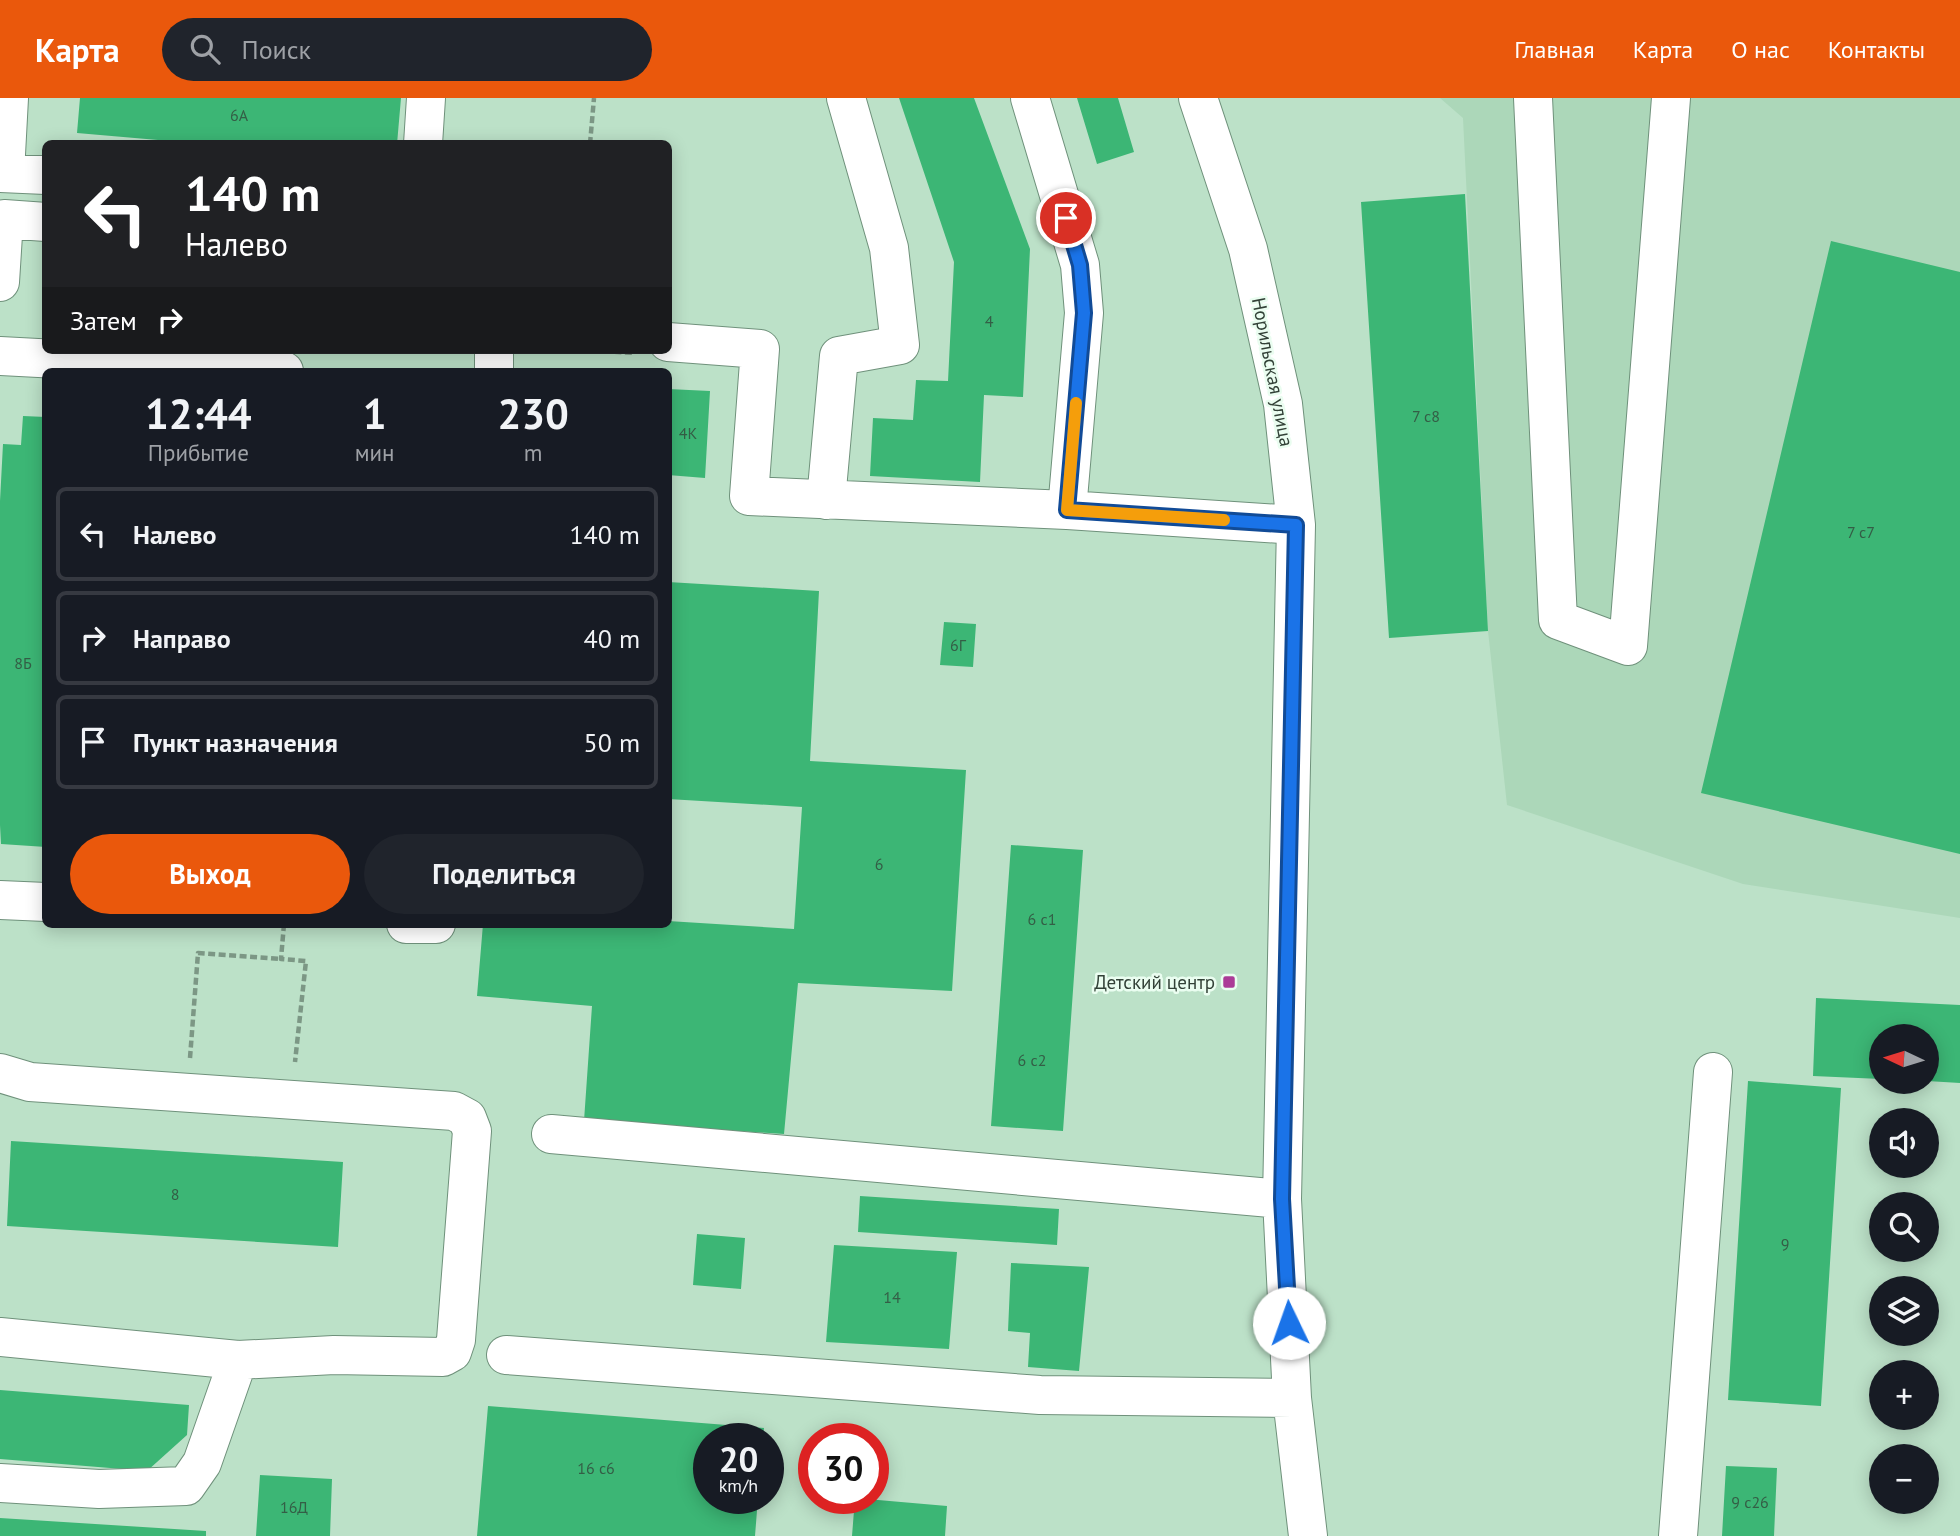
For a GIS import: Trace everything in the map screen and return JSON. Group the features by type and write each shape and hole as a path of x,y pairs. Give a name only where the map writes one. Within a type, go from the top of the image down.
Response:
{"street":[{"path":"9,98 3,173 42,176"},
{"path":"423,140 426,98"},
{"path":"826,500 839,356 900,345 889,248 846,98"},
{"path":"1030,98 1080,265 1084,313 1067,510"},
{"name":"Норильская улица","path":"1198,98 1248,249 1283,404 1296,525 1282,1199 1293,1398 1308,1536"},
{"path":"1532,98 1558,620 1628,646 1671,98"},
{"path":"0,282 4,219 42,222"},
{"path":"672,347 760,349 749,496 1067,510 1296,525"},
{"path":"0,356 227,368"},
{"path":"0,900 42,902"},
{"path":"1678,1536 1713,1072"},
{"path":"0,1073 30,1082 454,1111 467,1118 472,1131 456,1340 452,1352 443,1357 334,1355 238,1360 0,1336"},
{"path":"551,1134 1282,1199"},
{"path":"506,1355 1040,1395 1293,1398"},
{"path":"0,1483 99,1489 186,1486 202,1463 238,1360"}],"path":[{"path":"590,140 594,98"},
{"path":"281,959 284,928"},
{"path":"188,1091 198,953 306,961 292,1098"}],"shaded area":[{"path":"1440,98 1960,98 1960,918 1743,884 1507,805 1488,631 1463,118"}],"building":[{"path":"80,98 401,98 397,140 158,140 77,133"},
{"path":"899,98 974,98 1030,249 1023,397 984,395 980,482 870,476 873,418 913,420 916,380 948,381 954,262"},
{"path":"1077,98 1118,98 1134,152 1097,164"},
{"path":"1465,194 1488,631 1389,638 1361,202"},
{"path":"1831,241 1960,272 1960,854 1701,793"},
{"path":"672,389 710,391 705,478 672,475"},
{"path":"23,416 42,417 42,847 1,844 0,825 0,501 3,444 21,445"},
{"path":"672,582 819,591 810,761 966,770 952,991 798,983 784,1134 584,1121 592,1006 477,996 483,928 672,928 672,921 794,929 802,807 672,799"},
{"path":"944,622 976,624 973,667 940,665"},
{"path":"1011,845 1083,850 1063,1131 991,1126"},
{"path":"1816,998 1960,1005 1960,1083 1939,1082 1939,1024 1869,1024 1869,1078 1813,1076"},
{"path":"1748,1081 1841,1088 1821,1406 1728,1400"},
{"path":"11,1141 343,1162 338,1247 7,1226"},
{"path":"860,1196 1059,1209 1057,1245 858,1232"},
{"path":"697,1234 745,1238 741,1289 693,1285"},
{"path":"834,1245 957,1252 949,1349 826,1342"},
{"path":"1011,1263 1089,1267 1079,1371 1028,1367 1030,1333 1008,1331"},
{"path":"0,1390 189,1405 187,1435 147,1471 0,1459"},
{"path":"488,1406 701,1423 693,1423 693,1514 757,1514 755,1536 477,1536"},
{"path":"1726,1466 1777,1468 1774,1536 1722,1536"},
{"path":"260,1475 332,1479 330,1536 256,1536"},
{"path":"889,1501 947,1506 945,1536 852,1536 854,1514 889,1514"},
{"path":"0,1518 206,1531 206,1536 0,1536"}],"slow traffic":[{"path":"1076,403 1067,510 1224,520"}],"place":[{"name":"Детский центр","path":"1229,982"}],"route":[{"path":"1066,218 1080,265 1084,313 1067,510 1296,525 1282,1199 1289,1323"}]}
